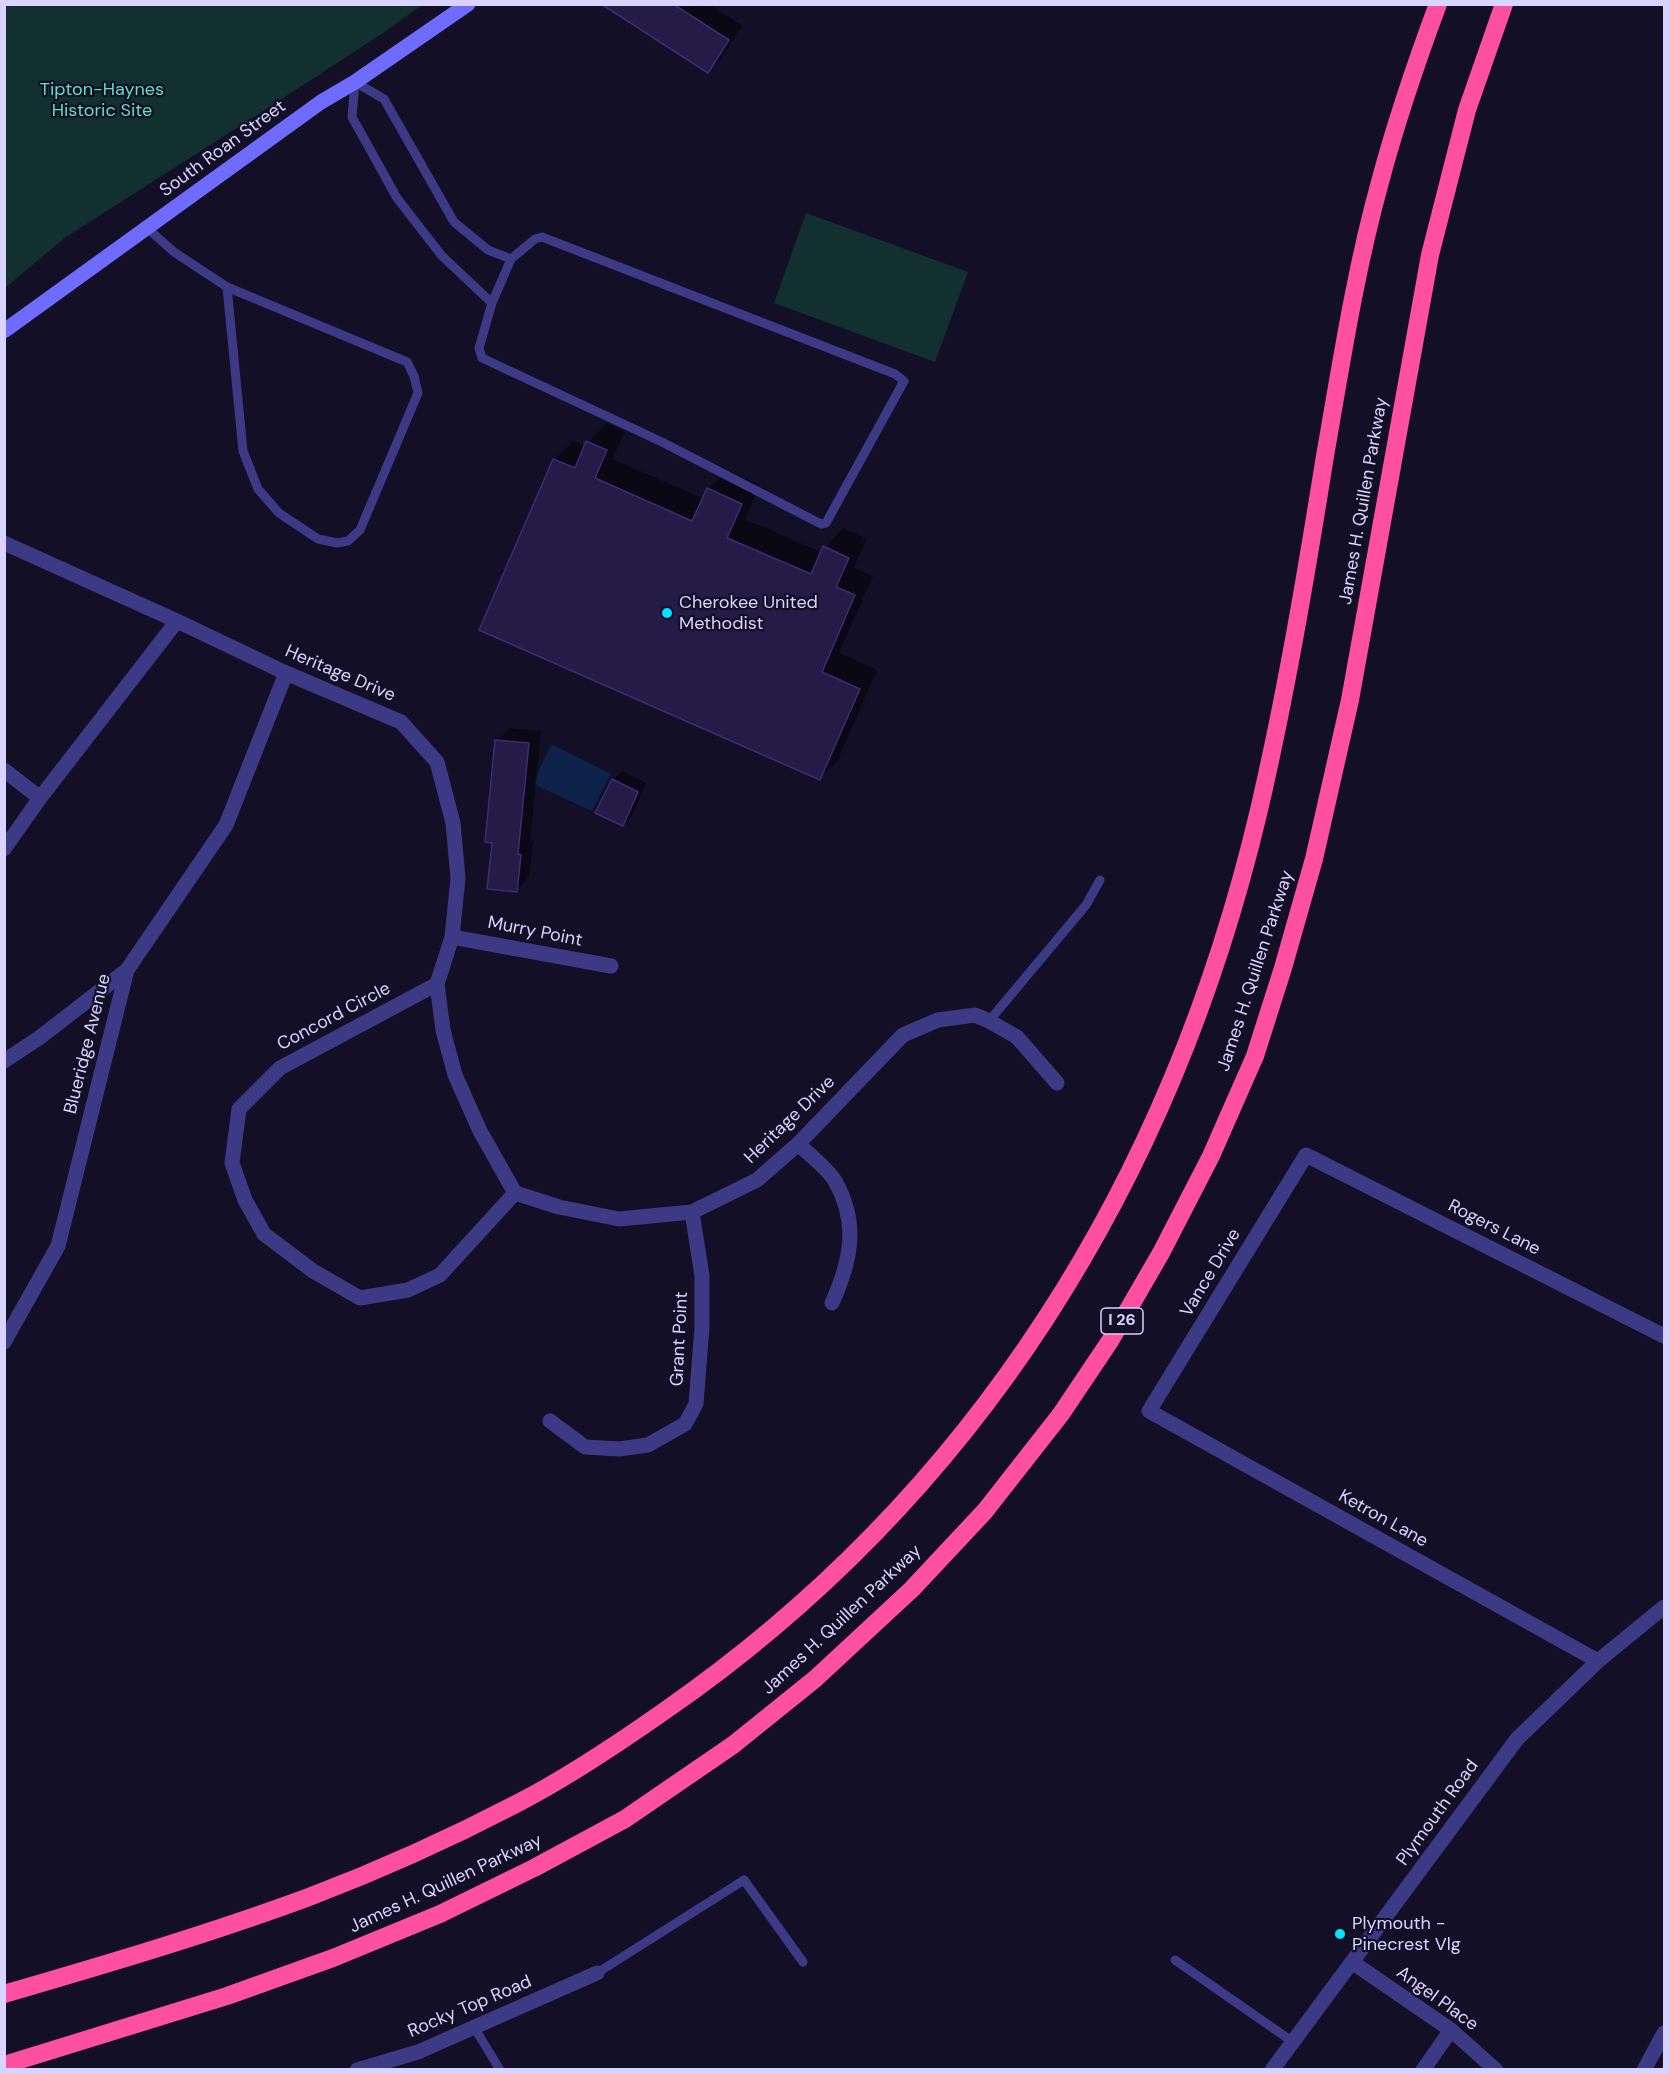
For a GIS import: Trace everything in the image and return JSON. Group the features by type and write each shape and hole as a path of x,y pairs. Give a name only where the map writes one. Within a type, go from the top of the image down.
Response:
{"highway":[{"path":"4,1995 173,1943 310,1896 403,1859 521,1802 614,1747 750,1648 816,1591 900,1509 974,1420 1041,1328 1095,1240 1144,1147 1186,1048 1224,937 1258,816 1280,713 1345,339 1378,186 1413,71 1438,4"},
{"name":"James H. Quillen Parkway","path":"4,2065 227,1995 333,1958 440,1914 534,1868 625,1819 733,1746 815,1679 912,1589 985,1511 1060,1414 1116,1331 1161,1253 1211,1156 1254,1056 1283,968 1314,859 1350,700 1430,255 1467,110 1504,4"}],"main road":[{"name":"South Roan Street","path":"4,331 321,102 355,82 468,4"}],"street":[{"name":"Heritage Drive","path":"4,543 286,673 401,722 437,762 453,823 458,878 452,937 437,984 443,1030 455,1075 480,1131 515,1193 559,1208 619,1219 692,1212 758,1180 798,1144 903,1035 938,1020 975,1015 988,1021 1017,1037 1057,1083"},
{"path":"4,849 40,798 177,621"},
{"name":"Blueridge Avenue","path":"4,1342 58,1246 127,970 226,825 286,673"},
{"path":"4,770 40,798"},
{"name":"Murry Point","path":"452,937 611,966"},
{"path":"4,1061 39,1038 127,970"},
{"name":"Concord Circle","path":"437,984 280,1068 239,1109 232,1163 245,1200 264,1234 313,1271 360,1298 408,1290 440,1275 515,1193"},
{"path":"798,1144 834,1179 848,1214 851,1245 844,1276 832,1303"},
{"name":"Rogers Lane","path":"1306,1155 1665,1336"},
{"name":"Vance Drive","path":"1149,1411 1306,1155"},
{"name":"Grant Point","path":"550,1421 585,1447 619,1449 648,1445 685,1424 696,1404 702,1336 702,1276 692,1212"},
{"name":"Ketron Lane","path":"1149,1411 1598,1661"},
{"name":"Plymouth Road","path":"1272,2070 1517,1739 1598,1661 1665,1607"},
{"name":"Angel Place","path":"1352,1962 1451,2030 1496,2070"},
{"name":"Rocky Top Road","path":"357,2070 418,2052 597,1973"},
{"path":"1423,2070 1451,2030"},
{"path":"1644,2070 1665,2032"}],"lane":[{"path":"492,303 442,256 397,198 352,117 355,82 384,99 454,222 488,250 511,260"},
{"path":"147,228 174,252 227,287 407,362 414,376 418,393 360,530 348,541 337,543 318,539 279,513 258,489 243,451 227,287"},
{"path":"543,237 896,374 904,381 826,523 821,524 662,442 482,358 479,348 492,303 511,260 536,239 543,237"},
{"path":"988,1021 1086,905 1100,880"},
{"path":"597,1973 744,1880 803,1962"},
{"path":"1175,1960 1293,2042"},
{"path":"474,2027 500,2070"}],"green space":[{"name":"Tipton-Haynes Historic Site","path":"5,4 422,5 251,119 66,237 5,288"},
{"path":"806,213 968,272 935,362 774,303"}],"water":[{"path":"551,744 611,774 592,811 533,784"}],"building":[{"path":"601,4 673,4 729,40 708,73"},
{"name":"Cherokee United Methodist","path":"586,441 607,450 595,478 692,521 707,488 742,504 727,538 811,574 823,546 849,558 836,587 855,595 822,672 860,689 820,780 479,630 553,459 575,468"},
{"path":"495,740 529,743 518,854 521,855 517,892 487,889 492,843 485,842"},
{"path":"612,779 638,792 623,826 595,813"}],"place":[{"name":"Cherokee United Methodist","path":"667,613"},
{"name":"Plymouth - Pinecrest Vlg","path":"1340,1934"}]}
